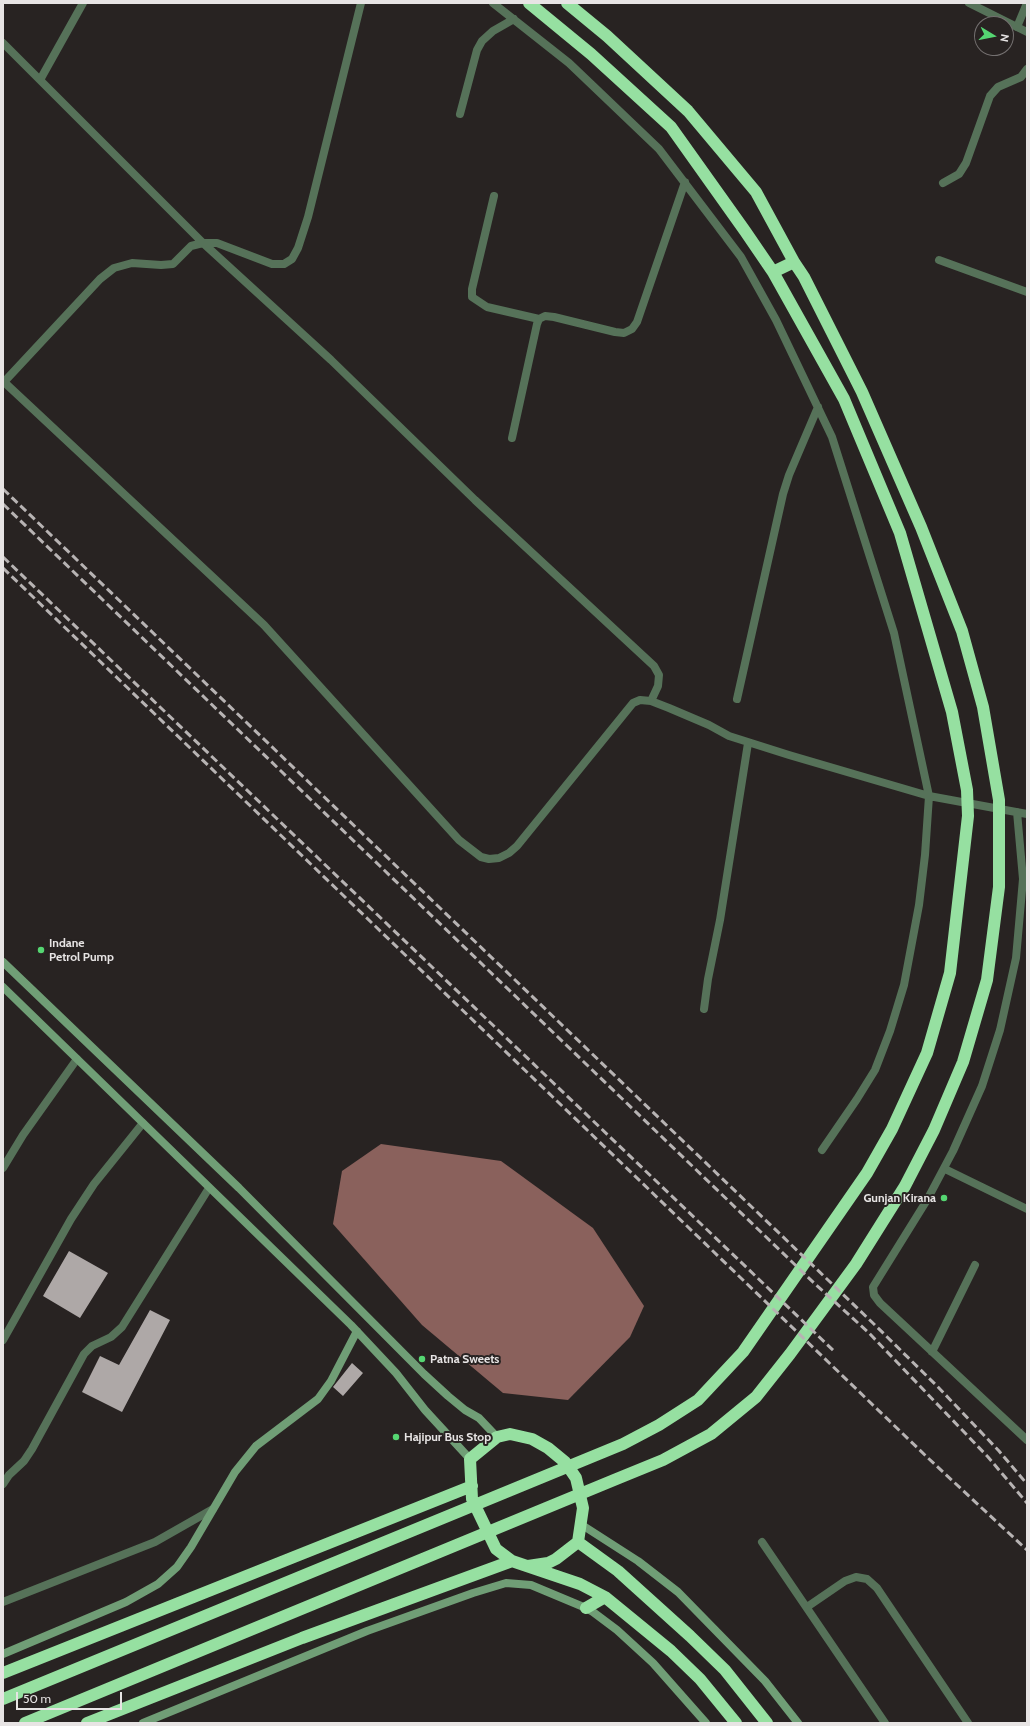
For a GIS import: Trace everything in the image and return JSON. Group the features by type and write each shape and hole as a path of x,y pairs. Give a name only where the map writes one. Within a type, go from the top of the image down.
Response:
{"highway":[{"path":"3,1699 623,1444 659,1425 698,1400 743,1352 867,1173 885,1142 927,1053 950,973 968,816 967,790 952,712 900,533 844,399 773,272 671,127 591,54 529,3"},
{"path":"25,1723 621,1478 663,1460 711,1434 756,1397 790,1354 856,1264 905,1186 934,1130 963,1062 987,980 999,887 999,800 983,707 962,631 921,527 862,392 804,277 794,262 756,192 688,111 607,36 567,3"},
{"path":"773,272 794,262"},
{"path":"528,1566 548,1563 556,1559 578,1542 582,1525 583,1508 576,1478 565,1462 548,1448 532,1439 510,1434 497,1437 470,1460 472,1499 496,1549 512,1562 580,1584 604,1597 671,1651 700,1679 736,1723"},
{"path":"3,1674 472,1486"},
{"path":"578,1542 634,1585 725,1670 767,1723"},
{"path":"86,1723 302,1638 512,1562"},
{"path":"586,1608 604,1597"}],"street":[{"path":"40,80 83,3"},
{"path":"361,3 308,217 298,248 292,259 284,264 272,264 217,243 203,243 191,246 173,264 161,265 132,263 114,268 100,279 3,382 264,625 459,840 481,857 490,859 499,858 509,853 633,703 640,700 651,701 748,743 929,796 1027,814"},
{"path":"493,3 569,63 659,149 741,258 776,320 832,437 894,633 929,796 925,855 919,905 904,984 890,1031 875,1070 822,1150"},
{"path":"969,3 1027,32"},
{"path":"1017,28 1027,3"},
{"path":"460,114 477,50 482,41 514,19"},
{"path":"3,43 203,243 331,360 475,500 654,666 659,675 658,686 651,701"},
{"path":"943,183 959,174 966,163 990,96 998,87 1021,77 1027,69"},
{"path":"494,196 472,289 472,297 487,307 539,319 545,316 554,317 614,332 624,333 632,329 638,322 685,182"},
{"path":"939,260 1027,292"},
{"path":"512,438 539,319"},
{"path":"737,700 783,494 791,470 818,407"},
{"path":"704,1009 708,979 720,920 748,743"},
{"path":"1017,812 1023,879 1016,958 1000,1030 982,1086 945,1169 873,1286 874,1295 880,1303 1027,1440"},
{"path":"3,962 239,1188 424,1374 465,1410 478,1418 497,1437"},
{"path":"3,987 208,1188 357,1331 396,1372 425,1410 470,1460"},
{"path":"3,1168 23,1135 78,1059"},
{"path":"3,1340 70,1219 94,1184 143,1123"},
{"path":"945,1169 1027,1209"},
{"path":"3,1484 9,1475 24,1461 32,1449 84,1354 92,1346 112,1337 122,1327 208,1188"},
{"path":"932,1352 975,1265"},
{"path":"3,1654 147,1592 177,1567 202,1529 235,1472 256,1446 318,1399 331,1381 357,1331"},
{"path":"3,1602 155,1542 213,1509"},
{"path":"582,1525 638,1561 678,1592 765,1681 798,1723"},
{"path":"762,1542 885,1723"},
{"path":"807,1608 845,1581 856,1577 867,1579 877,1588 968,1723"},
{"path":"143,1723 367,1630 473,1593 506,1584 531,1585 586,1608 617,1630 654,1663 706,1723"}],"shaded area":[{"path":"381,1144 501,1161 593,1228 644,1306 630,1337 568,1400 503,1393 422,1325 333,1224 342,1171"}],"building":[{"path":"69,1251 108,1273 80,1318 43,1296"},
{"path":"150,1310 170,1320 122,1412 82,1392 100,1356 119,1365"},
{"path":"352,1363 363,1373 343,1396 333,1387"}],"railway":[{"path":"3,489 877,1327 938,1387 999,1451 1027,1484"},
{"path":"3,504 814,1283 869,1333 988,1457 1027,1503"},
{"path":"3,557 835,1352"},
{"path":"3,568 928,1458 1027,1550"}],"place":[{"name":"Indane Petrol Pump","path":"41,950"},
{"name":"Gunjan Kirana","path":"944,1198"},
{"name":"Patna Sweets","path":"422,1359"},
{"name":"Hajipur Bus Stop","path":"396,1437"}]}
